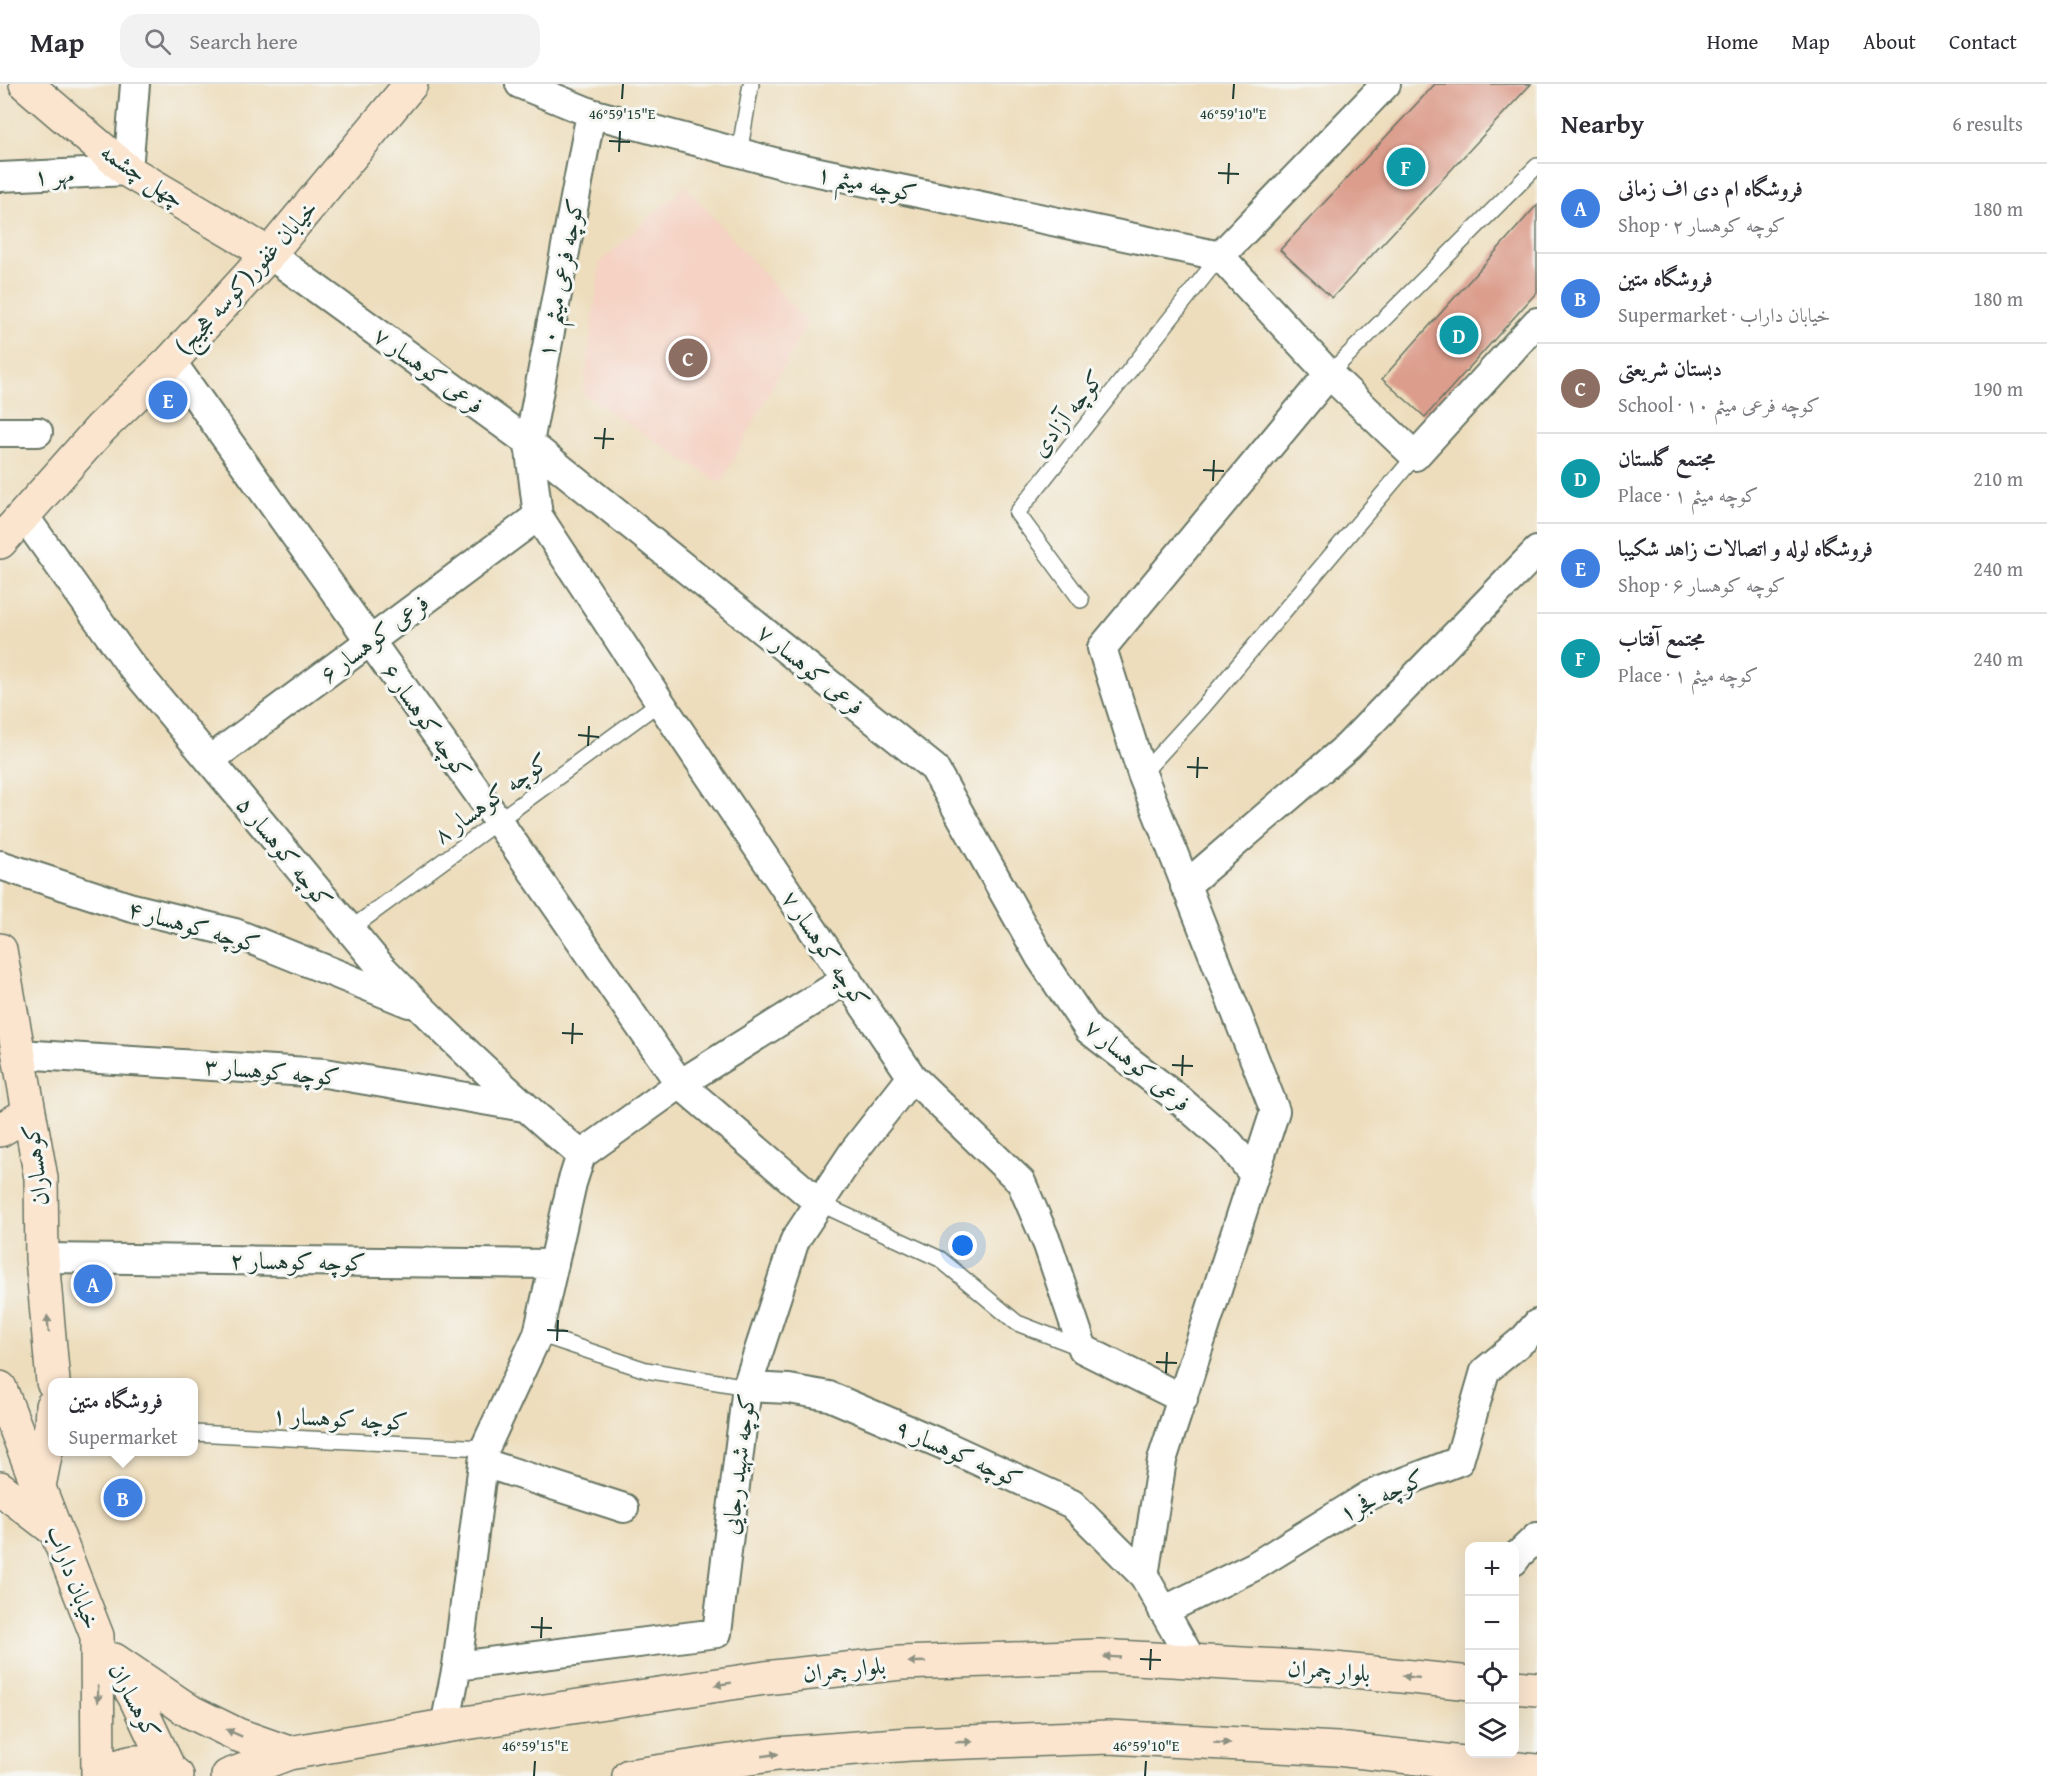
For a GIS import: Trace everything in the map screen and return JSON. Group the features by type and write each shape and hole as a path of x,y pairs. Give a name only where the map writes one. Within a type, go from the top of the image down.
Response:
{"main road":[{"name":"چهل چشمه","path":"26,84 128,171 269,254"},
{"name":"خیابان غفور(کوسه هجیج)","path":"0,542 101,428 171,361 269,254 411,84"},
{"name":"کوهساران","path":"0,950 41,1178 42,1258 53,1378"},
{"path":"0,1130 29,1113"},
{"name":"خیابان داراب","path":"0,1388 56,1531 106,1648 98,1776"},
{"path":"39,1485 48,1439"},
{"path":"0,1488 56,1531"},
{"name":"کوهساران","path":"106,1648 136,1699 173,1772"},
{"path":"106,1648 191,1712 238,1735 289,1753"},
{"name":"بلوار چمران","path":"244,1772 289,1753 446,1726 765,1678 901,1663 1099,1656 1334,1669 1465,1682"},
{"path":"1519,1687 1537,1689"},
{"path":"629,1776 777,1754 910,1744 1109,1737 1337,1749 1537,1771"},
{"path":"106,1776 122,1765 138,1761 154,1762 173,1772"}],"street":[{"path":"128,171 135,84"},
{"name":"کوچه میثم ۱","path":"520,84 591,113 740,154 1220,256"},
{"path":"1386,84 1220,256 1329,374 1415,456 1537,322"},
{"name":"کوچه فرعی میثم ۱۰","path":"529,443 591,113"},
{"name":"مهر ۱","path":"0,177 128,171"},
{"name":"فرعی کوهسار ۷","path":"269,254 529,443 934,768 1040,957 1089,1030 1181,1101 1230,1144 1254,1175"},
{"name":"کوچه کوهسار ۶","path":"171,361 498,820 680,1084 819,1203"},
{"path":"1143,1576 1162,1460 1275,1111 1142,774 1102,648 1329,374"},
{"path":"0,432 38,432"},
{"name":"کوچه کوهسار ۷","path":"529,443 538,516 660,702 912,1077 1021,1182 1048,1245 1083,1349"},
{"name":"کوچه کوهسار ۵","path":"24,516 129,663 349,930 419,1007 524,1107 581,1155"},
{"name":"فرعی کوهسار ۶","path":"210,760 538,516"},
{"path":"1185,886 1348,747 1537,550"},
{"name":"کوچه کوهسار ۴","path":"0,865 129,908 235,933 419,1007"},
{"path":"446,1726 457,1666 484,1456 538,1334 572,1183 581,1155 680,1084 847,979"},
{"name":"کوچه کوهسار ۳","path":"19,1054 325,1073 524,1107"},
{"name":"کوچه شهید رجایی","path":"457,1666 717,1633 747,1387 795,1240 854,1151 912,1077"},
{"name":"کوچه کوهسار ۲","path":"42,1258 554,1263"},
{"name":"کوچه فجر۱","path":"1163,1611 1255,1566 1370,1495 1459,1461 1485,1371 1525,1338 1537,1324"},
{"path":"1083,1349 1183,1399"},
{"name":"کوچه کوهسار ۹","path":"747,1387 789,1389 829,1396 946,1446 1072,1504 1143,1576 1192,1661"},
{"path":"484,1456 624,1508"},
{"path":"1519,1554 1537,1537"}],"lane":[{"path":"740,154 751,84"},
{"path":"1329,374 1537,166"},
{"name":"کوچه آزادی","path":"1081,600 1017,513 1220,256"},
{"path":"1142,774 1210,698 1415,456"},
{"name":"کوچه کوهسار ۸","path":"349,930 660,702"},
{"path":"819,1203 940,1259 1017,1323 1083,1349"},
{"path":"538,1334 646,1370 747,1387"},
{"name":"کوچه کوهسار ۱","path":"198,1433 484,1456"}],"shaded area":[{"path":"685,186 807,322 721,484 583,394 600,262"}],"building":[{"path":"1435,84 1531,84 1332,298 1280,250"},
{"path":"1537,205 1537,292 1425,417 1382,379"}],"place":[{"name":"مجتمع آفتاب","path":"1406,167"},
{"name":"مجتمع گلستان","path":"1459,335"},
{"name":"دبستان شریعتی","path":"688,358"},
{"name":"فروشگاه لوله و اتصالات زاهد شکیبا","path":"168,400"},
{"name":"فروشگاه ام دی اف زمانی","path":"93,1284"},
{"name":"فروشگاه متین","path":"123,1498"}]}
